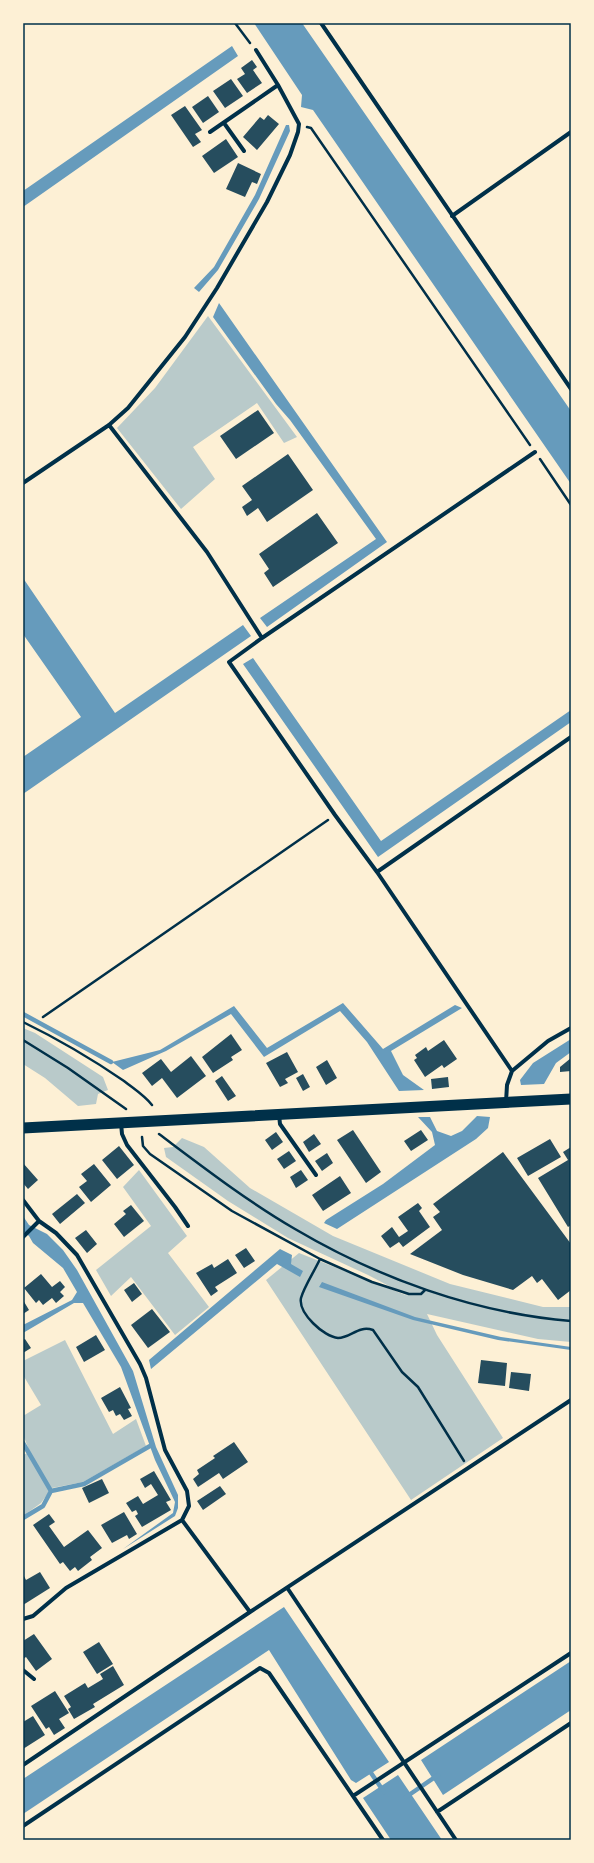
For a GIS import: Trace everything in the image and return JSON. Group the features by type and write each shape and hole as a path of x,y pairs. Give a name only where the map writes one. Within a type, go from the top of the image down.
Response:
{"highway":[{"path":"23,1128 571,1099"}],"street":[{"path":"321,23 571,389"},
{"path":"23,483 109,425 128,408 185,337 218,288 267,202 290,155 298,132 299,124 298,118 256,50"},
{"path":"210,132 278,85"},
{"path":"224,123 244,151"},
{"path":"452,216 571,132"},
{"path":"109,425 207,552 262,638"},
{"path":"512,1071 377,872 335,815 229,662 535,452"},
{"path":"377,872 571,738"},
{"path":"505,1103 507,1085 512,1071 548,1040 571,1028"},
{"path":"279,1114 280,1124 316,1175"},
{"path":"121,1122 122,1134 127,1145 188,1226"},
{"path":"23,1200 39,1221 56,1234 77,1255 140,1364 146,1378 165,1450 187,1491 189,1506 182,1520 66,1588 33,1616 23,1619"},
{"path":"23,1237 39,1221"},
{"path":"23,1765 250,1612 288,1589 571,1400"},
{"path":"182,1520 250,1612"},
{"path":"288,1589 456,1840"},
{"path":"353,1796 404,1764 571,1653"},
{"path":"23,1826 260,1668 269,1673 383,1840"},
{"path":"23,1670 34,1679"},
{"path":"437,1812 571,1723"}],"path":[{"path":"235,23 256,50"},
{"path":"299,124 311,128 571,504"},
{"path":"43,1017 335,815"},
{"path":"23,1022 44,1032 108,1070 146,1097 152,1105"},
{"path":"23,1040 108,1096"},
{"path":"142,1137 143,1146 150,1154 219,1202 284,1240 320,1259 372,1282 409,1294 421,1294 426,1290"},
{"path":"168,1140 267,1212 295,1229 366,1265 426,1290 462,1301 521,1314 571,1321"},
{"path":"320,1259 301,1298 301,1306 317,1329 326,1334 339,1338 365,1328 373,1330 402,1372 418,1387 469,1468"}],"shaded area":[{"path":"208,316 297,437 284,443 257,403 193,447 215,479 181,509 117,428 155,388"},
{"path":"23,1028 35,1033 103,1077 108,1090 98,1094 96,1104 78,1106 45,1078 23,1064"},
{"path":"182,1138 204,1147 250,1188 333,1236 450,1284 543,1307 571,1307 571,1342 538,1339 427,1314 437,1335 503,1438 411,1500 266,1280 299,1253 408,1296 368,1275 288,1238 228,1201 166,1157 164,1148 173,1147"},
{"path":"139,1170 187,1236 168,1253 209,1307 175,1335 131,1277 111,1296 96,1270 151,1226 123,1187"},
{"path":"65,1340 113,1434 136,1419 146,1446 83,1482 52,1488 41,1503 23,1516 23,1455 30,1452 23,1435 23,1416 41,1405 23,1375 23,1361"}],"water":[{"path":"254,23 302,23 571,411 571,484 313,110 301,107 302,95"},
{"path":"232,46 238,56 23,207 23,191"},
{"path":"286,125 289,125 290,131 259,199 218,270 199,292 194,288 214,267 255,195"},
{"path":"219,303 387,542 267,627 260,618 376,539 213,317"},
{"path":"23,578 115,713 243,625 251,636 23,794 23,757 81,717 23,634"},
{"path":"253,658 381,841 571,710 571,722 378,857 243,664"},
{"path":"343,1003 383,1049 455,1005 462,1008 391,1051 403,1075 424,1090 399,1091 367,1042 340,1011 264,1057 231,1014 166,1051 123,1070 112,1062 160,1050 234,1006 267,1048"},
{"path":"571,1039 571,1052 556,1063 544,1084 521,1085 520,1080 533,1063"},
{"path":"477,1116 490,1117 488,1128 476,1139 337,1229 324,1223 326,1220 383,1184 435,1145 432,1132 418,1117 430,1117 437,1131 451,1136 462,1131"},
{"path":"23,1216 29,1225 47,1234 63,1250 77,1270 133,1371 156,1447 178,1495 178,1508 175,1516 123,1549 173,1513 175,1502 155,1460 121,1367 83,1303 74,1303 23,1333 23,1325 72,1300 77,1292 63,1268 33,1243 29,1236 23,1231"},
{"path":"280,1249 292,1255 291,1264 303,1271 300,1277 277,1264 151,1369 149,1360"},
{"path":"322,1282 415,1317 501,1337 571,1347 571,1350 498,1340 413,1320 319,1287"},
{"path":"284,1607 389,1762 356,1783 351,1780 269,1650 23,1814 23,1779"},
{"path":"571,1661 571,1710 443,1795 421,1760"},
{"path":"398,1775 442,1840 391,1840 363,1798"}],"building":[{"path":"252,60 257,67 253,70 262,83 247,93 237,79 245,74 241,68"},
{"path":"231,79 243,96 225,108 213,91"},
{"path":"208,96 219,112 203,123 192,107"},
{"path":"185,106 202,130 195,134 201,142 193,147 171,115"},
{"path":"268,115 279,124 257,150 243,137 260,117 264,120"},
{"path":"226,139 238,157 214,173 202,156"},
{"path":"238,163 261,174 257,184 252,182 245,197 226,189"},
{"path":"258,410 274,433 236,459 220,436"},
{"path":"288,454 313,490 267,522 258,508 247,516 242,507 252,500 242,486"},
{"path":"317,513 338,543 273,587 264,573 269,569 259,554"},
{"path":"231,1034 242,1050 231,1057 233,1060 213,1073 202,1057"},
{"path":"444,1040 457,1059 444,1068 442,1065 425,1077 414,1060 417,1058 415,1055 426,1047 428,1051"},
{"path":"287,1052 298,1072 285,1079 288,1083 280,1087 266,1063"},
{"path":"191,1056 206,1076 177,1098 162,1078 152,1086 142,1073 161,1059 171,1072"},
{"path":"571,1058 571,1071 560,1072 560,1067"},
{"path":"327,1060 337,1078 326,1085 316,1067"},
{"path":"303,1074 310,1087 303,1091 296,1078"},
{"path":"222,1076 236,1096 228,1101 215,1081"},
{"path":"448,1077 449,1087 432,1089 431,1079"},
{"path":"353,1130 381,1172 366,1183 337,1140"},
{"path":"421,1130 428,1140 411,1151 404,1141"},
{"path":"276,1132 283,1142 272,1150 265,1140"},
{"path":"314,1134 321,1144 309,1152 303,1142"},
{"path":"550,1139 561,1157 528,1176 517,1158"},
{"path":"119,1146 134,1165 117,1179 102,1160"},
{"path":"571,1147 571,1225 568,1227 538,1178 568,1160 563,1152"},
{"path":"289,1151 296,1161 284,1169 277,1159"},
{"path":"503,1152 571,1244 571,1290 558,1300 542,1279 537,1283 532,1276 513,1290 463,1275 410,1254 442,1230 433,1217 440,1212 433,1204"},
{"path":"327,1153 333,1163 322,1171 315,1161"},
{"path":"23,1163 38,1180 28,1189 23,1183"},
{"path":"94,1164 111,1185 91,1202 79,1187 87,1181 81,1174"},
{"path":"301,1170 308,1180 296,1188 290,1177"},
{"path":"340,1176 351,1193 323,1211 312,1195"},
{"path":"77,1194 85,1203 60,1224 52,1214"},
{"path":"418,1203 422,1208 419,1211 430,1227 403,1247 399,1242 390,1248 381,1236 392,1227 399,1237 408,1231 398,1217"},
{"path":"131,1205 144,1221 124,1237 114,1224 126,1214 123,1211"},
{"path":"86,1230 97,1244 87,1253 75,1238"},
{"path":"246,1248 255,1261 244,1268 235,1255"},
{"path":"228,1259 237,1273 215,1287 218,1291 211,1296 196,1273 212,1264 214,1268"},
{"path":"41,1274 52,1287 60,1281 65,1287 60,1292 64,1296 56,1303 52,1298 43,1305 39,1300 36,1303 24,1288"},
{"path":"134,1283 142,1294 132,1302 124,1290"},
{"path":"23,1300 29,1310 23,1314"},
{"path":"152,1309 170,1332 148,1348 131,1325"},
{"path":"96,1335 105,1350 84,1362 76,1347"},
{"path":"25,1339 31,1348 23,1353 23,1340"},
{"path":"481,1360 507,1363 505,1386 478,1383"},
{"path":"511,1372 531,1374 529,1391 509,1388"},
{"path":"120,1387 131,1408 128,1409 132,1416 124,1420 120,1414 116,1416 113,1410 109,1412 101,1398"},
{"path":"234,1442 248,1462 223,1479 219,1473 198,1487 193,1479 199,1474 197,1470 215,1458 213,1456"},
{"path":"154,1471 171,1500 166,1502 171,1510 142,1527 135,1516 138,1514 136,1510 132,1512 126,1503 138,1496 143,1504 158,1495 151,1484 145,1488 140,1479"},
{"path":"102,1479 109,1493 89,1503 82,1488"},
{"path":"220,1486 226,1494 203,1510 197,1501"},
{"path":"124,1512 137,1534 129,1539 127,1535 112,1543 101,1525"},
{"path":"49,1514 55,1522 49,1526 64,1547 88,1530 102,1548 90,1557 92,1560 78,1571 75,1567 70,1571 63,1562 60,1564 33,1525"},
{"path":"40,1572 50,1588 23,1605 23,1574 26,1580"},
{"path":"34,1634 52,1659 36,1671 26,1657 23,1659 23,1641"},
{"path":"99,1642 113,1664 97,1674 83,1652"},
{"path":"113,1666 124,1685 93,1704 95,1707 74,1719 68,1709 71,1707 64,1696 85,1683 88,1688 103,1679 100,1674"},
{"path":"55,1691 69,1713 59,1719 65,1728 54,1735 49,1727 46,1729 31,1706"},
{"path":"33,1716 45,1735 23,1749 23,1722"}],"waterway":[{"path":"23,1014 111,1062"},
{"path":"23,1443 51,1491"},
{"path":"23,1518 43,1506 51,1491 84,1484 150,1446"},
{"path":"369,1770 384,1792"},
{"path":"406,1797 438,1775"}]}
